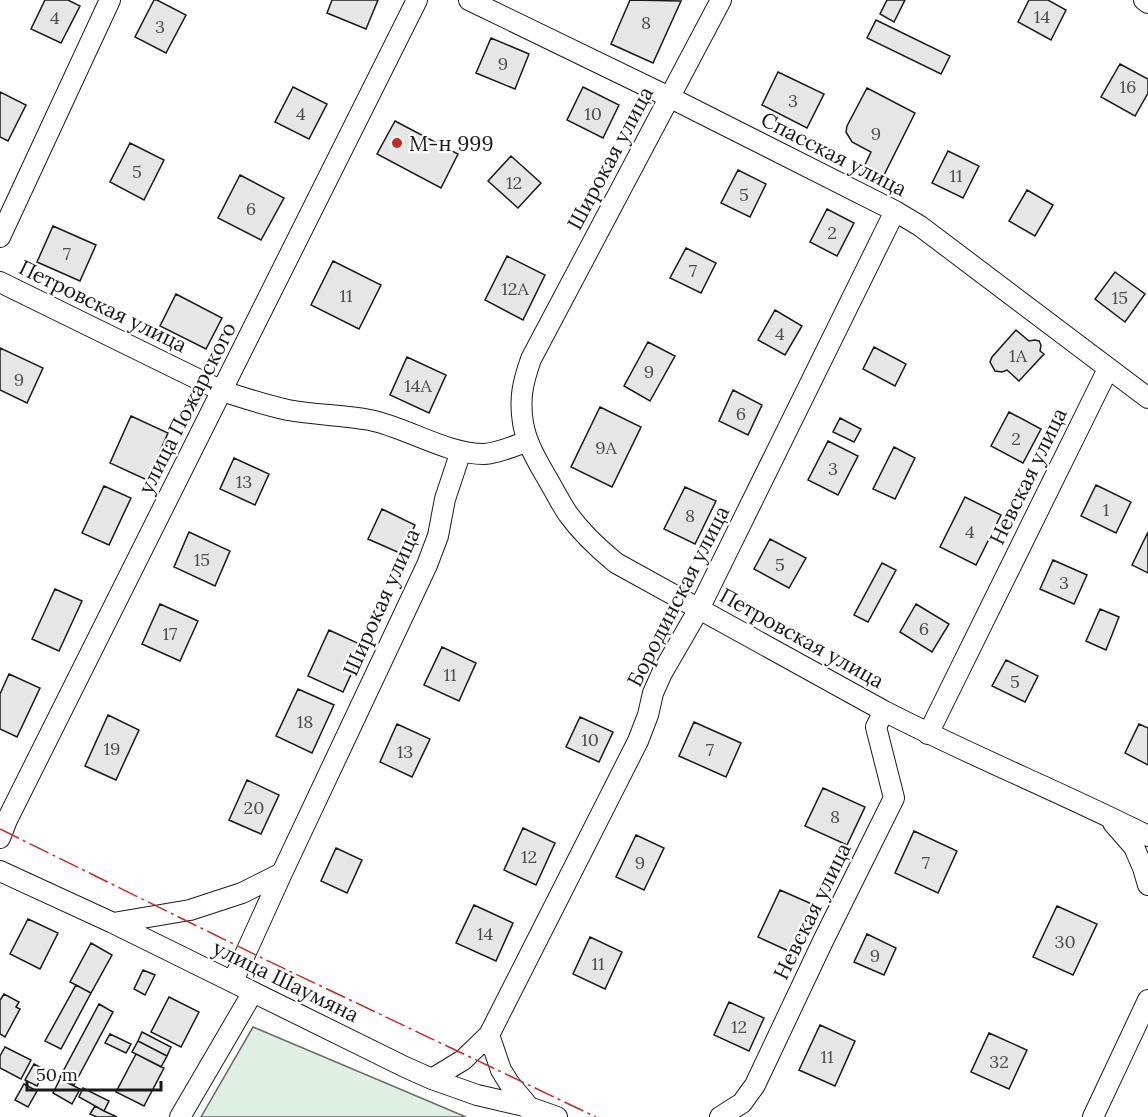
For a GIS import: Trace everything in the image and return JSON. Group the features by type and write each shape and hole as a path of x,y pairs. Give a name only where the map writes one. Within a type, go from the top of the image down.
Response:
{"street":[{"path":"0,237 110,0"},
{"name":"улица Пожарского","path":"0,837 417,0"},
{"name":"Спасская улица","path":"469,0 669,97 895,211 920,226 1148,398"},
{"name":"Широкая улица","path":"528,441 523,424 521,401 523,380 531,359 721,0"},
{"path":"1144,0 1148,3"},
{"name":"Бородинская улица","path":"432,1079 463,1060 489,1035 638,741 653,693 662,673 699,609 895,211"},
{"name":"Петровская улица","path":"0,282 222,391 289,410 370,420 400,428 460,451"},
{"name":"Невская улица","path":"928,734 1108,369"},
{"path":"460,451 484,454 502,451 528,441"},
{"name":"Петровская улица","path":"528,441 569,515 600,550 616,563 928,734 1105,814 1148,836"},
{"name":"Широкая улица","path":"233,981 427,564 438,536 445,499 460,451"},
{"name":"Невская улица","path":"720,1117 742,1103 755,1085 894,798 876,728 884,711"},
{"name":"Петровская улица","path":"1105,814 1134,847 1148,885"},
{"name":"улица Шаумяна","path":"0,871 113,923 432,1079 527,1112 556,1117"},
{"path":"113,923 190,910 242,893 282,873"},
{"path":"180,1117 253,992"},
{"path":"1093,1117 1148,1000"},
{"path":"489,1035 501,1070 527,1112"}],"green space":[{"path":"253,1027 466,1117 201,1117"}],"building":[{"path":"45,0 68,0 80,6 61,43 31,29"},
{"path":"154,0 186,15 166,53 135,37"},
{"path":"332,0 378,0 366,29 327,13"},
{"path":"630,0 681,1 653,63 611,44"},
{"path":"887,0 905,0 894,22 880,14"},
{"path":"1029,0 1048,0 1066,10 1051,40 1018,22"},
{"path":"876,20 950,56 941,74 867,38"},
{"path":"491,38 529,54 515,89 476,73"},
{"path":"1120,64 1148,79 1148,93 1135,116 1101,97"},
{"path":"778,72 824,94 807,128 762,105"},
{"path":"293,87 327,104 309,139 275,122"},
{"path":"583,87 619,105 603,138 567,120"},
{"path":"867,88 915,113 882,179 863,169 871,152 852,142 846,132"},
{"path":"0,92 26,105 8,141 0,137"},
{"path":"395,121 458,154 441,188 377,154"},
{"path":"130,143 164,160 144,200 110,182"},
{"path":"948,151 979,166 963,198 932,183"},
{"path":"511,156 541,183 518,208 488,181"},
{"path":"738,170 766,184 750,217 721,203"},
{"path":"240,175 284,198 261,240 218,218"},
{"path":"1027,190 1053,205 1035,236 1009,221"},
{"path":"827,209 854,223 837,256 810,242"},
{"path":"53,226 96,245 80,281 37,262"},
{"path":"686,248 716,263 701,293 670,278"},
{"path":"507,256 545,275 523,320 485,300"},
{"path":"333,261 381,285 359,329 311,305"},
{"path":"1115,272 1145,294 1125,322 1095,299"},
{"path":"176,294 222,318 206,349 160,326"},
{"path":"775,310 802,326 785,355 758,340"},
{"path":"1016,330 1029,341 1039,341 1040,351 1044,354 1019,381 1007,370 995,371 990,362"},
{"path":"648,342 675,356 650,401 624,386"},
{"path":"874,347 906,364 895,386 863,369"},
{"path":"0,348 43,368 27,403 0,390"},
{"path":"407,357 446,375 429,413 390,395"},
{"path":"733,390 762,405 748,435 719,421"},
{"path":"600,407 641,427 612,487 571,467"},
{"path":"1009,412 1041,429 1023,463 991,446"},
{"path":"131,416 168,433 147,480 110,463"},
{"path":"840,418 861,429 854,442 833,432"},
{"path":"828,441 858,456 838,495 808,480"},
{"path":"894,447 915,458 895,499 873,489"},
{"path":"234,458 269,474 255,505 220,489"},
{"path":"1096,485 1131,502 1116,533 1081,516"},
{"path":"104,486 131,498 109,545 82,533"},
{"path":"685,487 716,501 695,544 664,529"},
{"path":"965,497 1001,515 976,565 940,547"},
{"path":"382,509 415,525 402,554 368,539"},
{"path":"189,532 230,551 215,586 174,567"},
{"path":"1148,532 1148,573 1132,565"},
{"path":"770,539 806,558 789,588 754,569"},
{"path":"1053,560 1087,575 1074,604 1040,589"},
{"path":"882,563 896,570 868,622 854,615"},
{"path":"55,589 82,601 59,651 32,639"},
{"path":"160,604 198,621 180,661 142,644"},
{"path":"916,604 949,624 932,652 900,632"},
{"path":"1100,609 1119,617 1106,650 1086,641"},
{"path":"329,630 364,646 343,692 308,676"},
{"path":"442,647 476,663 459,701 424,685"},
{"path":"1006,660 1038,676 1025,702 992,686"},
{"path":"9,674 40,688 17,737 0,729 0,694"},
{"path":"298,689 334,705 312,753 276,736"},
{"path":"108,715 139,730 116,780 85,766"},
{"path":"580,717 613,732 599,762 566,747"},
{"path":"694,722 741,743 726,777 679,756"},
{"path":"397,724 430,739 412,777 380,762"},
{"path":"1139,724 1148,728 1148,765 1125,753"},
{"path":"247,780 279,795 261,834 229,820"},
{"path":"823,788 865,807 847,845 805,826"},
{"path":"523,828 555,843 536,885 504,870"},
{"path":"914,831 957,851 938,893 895,873"},
{"path":"636,835 664,848 644,890 616,877"},
{"path":"336,848 362,860 347,893 321,881"},
{"path":"780,890 814,905 793,953 758,937"},
{"path":"474,905 513,923 496,961 456,943"},
{"path":"1057,906 1097,924 1073,975 1033,957"},
{"path":"28,919 58,933 40,969 10,954"},
{"path":"867,934 896,948 884,975 854,962"},
{"path":"590,937 622,952 605,989 573,974"},
{"path":"91,943 112,955 91,993 70,982"},
{"path":"143,970 155,975 145,995 134,989"},
{"path":"76,985 91,993 61,1049 45,1041"},
{"path":"4,994 19,1002 16,1007 20,1009 5,1037 0,1034 0,999"},
{"path":"169,997 199,1012 181,1047 151,1032"},
{"path":"729,1002 764,1018 749,1051 714,1035"},
{"path":"99,1004 113,1012 74,1085 60,1077"},
{"path":"820,1025 855,1041 835,1086 799,1070"},
{"path":"142,1032 171,1047 167,1056 138,1041"},
{"path":"989,1033 1027,1050 1009,1089 971,1072"},
{"path":"110,1034 131,1044 126,1053 105,1043"},
{"path":"138,1041 167,1056 161,1067 132,1052"},
{"path":"5,1047 31,1060 21,1079 0,1068 0,1056"},
{"path":"136,1054 164,1068 144,1106 116,1092"},
{"path":"34,1064 45,1070 37,1086 25,1080"},
{"path":"60,1079 80,1089 72,1104 53,1093"},
{"path":"24,1084 37,1091 28,1107 15,1100"},
{"path":"83,1088 109,1101 104,1111 79,1097"},
{"path":"95,1106 117,1117 97,1117 90,1114"}],"power":[{"path":"0,829 262,958 596,1117"}],"place":[{"name":"М-н 999","path":"397,143"}]}
